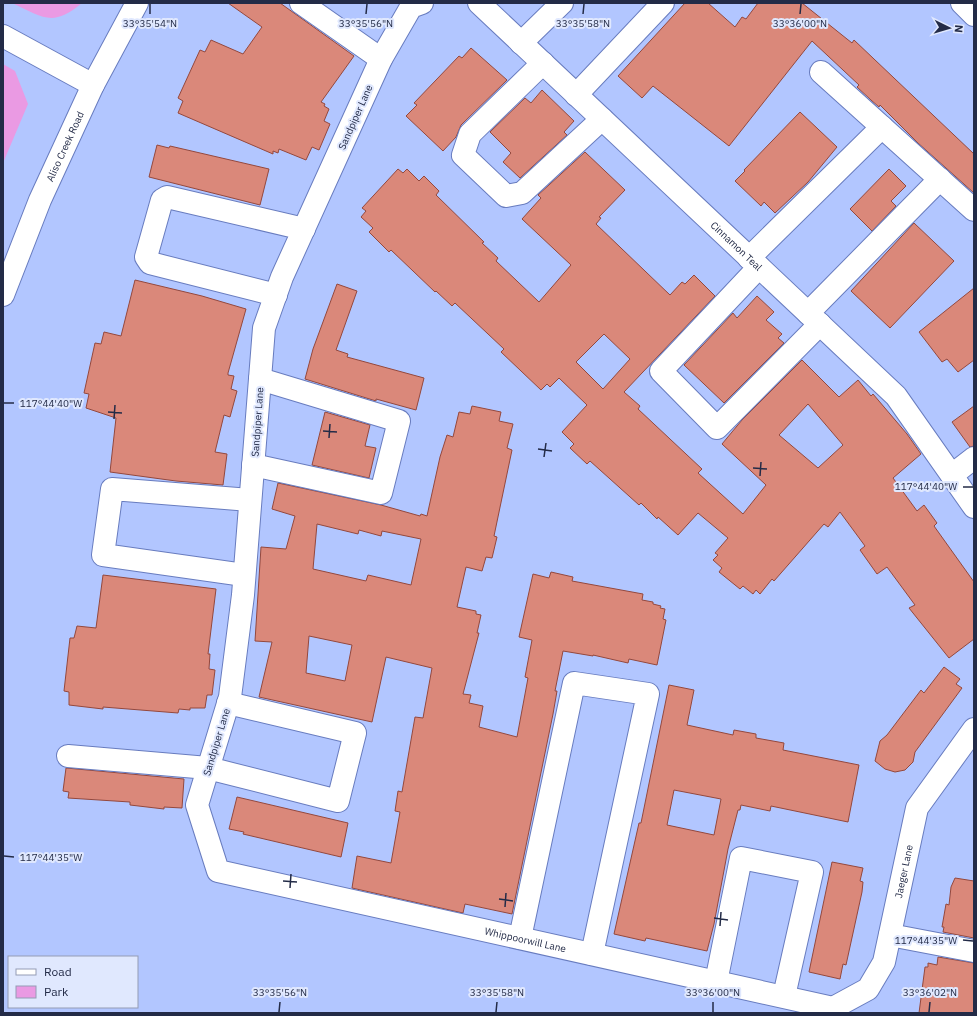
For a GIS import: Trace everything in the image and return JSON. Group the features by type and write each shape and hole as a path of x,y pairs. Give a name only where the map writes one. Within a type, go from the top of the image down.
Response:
{"street":[{"name":"Aliso Creek Road","path":"3,295 40,200 93,85 137,3"},
{"path":"301,3 381,58"},
{"name":"Sandpiper Lane","path":"218,871 197,805 228,702 244,575 264,328 276,295 304,229 381,58 411,7 422,3"},
{"name":"Cinnamon Teal","path":"479,3 896,396 974,507"},
{"path":"521,43 562,3"},
{"path":"576,95 663,3"},
{"path":"962,3 974,15"},
{"path":"3,36 93,85"},
{"path":"543,63 470,134 462,155 506,196 522,193 602,119"},
{"path":"821,72 974,210"},
{"path":"882,126 754,263 661,371 716,428 940,179"},
{"path":"276,295 150,263 146,257 162,200 167,197 304,229"},
{"path":"253,465 381,493 399,421 260,379"},
{"path":"952,475 974,458"},
{"path":"244,575 103,555 112,489 250,500"},
{"path":"520,938 574,683 648,694 592,954"},
{"path":"68,756 208,768 338,801 355,733 228,702"},
{"name":"Jaeger Lane","path":"833,1008 868,989 884,962 917,808 970,742"},
{"path":"716,982 741,858 812,872 784,996"},
{"name":"Whippoorwill Lane","path":"218,871 833,1008"},
{"path":"890,935 974,951"}],"green space":[{"path":"12,3 82,3 63,16 47,18"},
{"path":"3,64 15,71 28,104 3,163"}],"building":[{"path":"228,3 280,3 354,56 321,102 329,109 324,121 330,124 319,150 312,147 306,160 279,149 278,153 273,151 273,154 178,113 183,101 178,98 200,50 205,52 211,40 243,54 262,27"},
{"path":"685,3 708,3 735,27 742,17 746,19 758,3 802,3 852,43 854,40 974,154 974,193 918,143 880,105 879,107 857,87 859,85 812,41 729,146 653,86 642,98 618,76"},
{"path":"471,48 507,80 461,125 456,137 443,151 406,116 417,105 414,103 459,56 462,58"},
{"path":"542,90 574,121 564,132 567,135 520,178 503,162 511,153 490,132 525,98 531,103"},
{"path":"800,112 837,147 808,182 775,213 764,202 761,206 735,181"},
{"path":"157,145 169,148 170,146 269,169 260,205 149,177"},
{"path":"585,152 625,190 599,217 601,218 596,224 670,295 682,282 685,284 694,275 715,296 624,392 640,406 638,409 702,469 698,473 743,514 766,485 722,444 742,420 802,360 839,397 858,380 871,396 873,394 907,434 921,454 893,478 917,511 924,505 937,523 934,526 974,582 974,639 949,658 909,608 915,605 887,567 877,574 860,550 865,546 840,512 828,527 824,524 774,581 772,579 760,594 756,590 753,594 743,586 740,589 719,572 722,568 713,560 718,555 715,553 728,538 698,513 678,535 658,517 657,519 641,503 639,505 590,461 587,464 570,448 574,444 562,432 587,405 559,378 550,387 547,384 541,390 501,352 504,349 455,303 452,306 391,250 389,252 369,232 373,228 361,217 366,211 362,208 398,169 403,173 407,169 419,181 424,176 439,191 436,195 484,242 482,243 498,258 496,261 539,302 571,265 522,219 541,198 538,195","holes":["604,334 630,359 603,389 576,362","808,404 843,445 818,468 779,435"]},
{"path":"889,169 906,186 891,201 896,206 872,231 850,209"},
{"path":"914,223 954,261 890,328 851,291"},
{"path":"135,280 202,296 246,309 228,373 228,375 234,376 231,389 237,391 230,417 224,415 215,452 227,454 223,485 176,481 110,472 116,418 86,408 89,394 84,393 95,343 101,344 104,332 121,336"},
{"path":"337,284 357,291 336,350 348,354 347,357 424,378 416,410 376,399 376,401 305,379 313,349"},
{"path":"974,288 974,360 958,372 947,359 942,362 919,332"},
{"path":"757,296 774,312 766,320 782,334 778,338 784,343 724,403 684,365 733,313 737,318"},
{"path":"472,406 501,412 499,421 513,424 507,448 512,450 494,536 497,537 492,558 486,557 482,571 466,567 457,607 476,611 476,614 481,615 477,633 479,633 463,694 471,695 469,703 483,706 479,727 517,737 528,678 525,677 532,640 519,637 533,574 549,578 551,572 573,577 572,581 643,594 642,600 653,602 653,604 661,606 660,608 665,609 663,619 666,620 657,665 629,659 628,663 593,655 563,651 555,691 557,691 553,714 512,914 465,904 463,913 352,888 357,856 391,863 400,812 395,811 398,791 402,792 415,717 423,718 432,668 386,657 372,722 259,697 272,642 255,641 261,547 286,549 295,516 272,509 278,483 381,505 420,516 421,514 427,516 440,457 447,435 453,437 459,412 470,414","holes":["317,524 358,534 359,530 381,536 382,531 421,539 411,585 368,575 366,581 313,569","309,636 352,645 345,681 306,673"]},
{"path":"974,406 974,446 970,447 952,422"},
{"path":"325,412 370,425 365,446 376,448 369,478 312,465"},
{"path":"103,575 216,589 208,654 210,654 209,669 215,670 212,695 207,695 205,708 190,708 190,710 179,709 178,713 103,707 103,709 69,705 69,692 64,691 70,638 74,638 77,626 96,628"},
{"path":"944,667 960,679 956,684 962,688 915,752 913,762 905,770 895,772 885,769 875,761 880,741 887,735 921,690 924,693"},
{"path":"669,685 694,690 687,725 733,735 734,730 756,734 756,738 784,743 783,750 859,765 848,822 771,806 770,811 741,805 740,810 738,810 728,849 714,924 707,951 646,938 645,941 614,934 639,823 641,823","holes":["674,790 721,799 714,835 667,825"]},
{"path":"66,768 184,779 182,808 164,807 164,809 130,805 130,802 68,798 69,792 63,791"},
{"path":"237,797 348,823 341,857 243,834 244,832 229,829"},
{"path":"832,862 863,868 860,881 863,882 862,892 846,965 843,964 840,979 809,972"},
{"path":"955,878 974,881 974,938 943,932 944,927 942,927 946,904 949,905 951,887"},
{"path":"938,957 974,963 974,1013 919,1013 925,967 928,967 928,963 937,965"}]}
